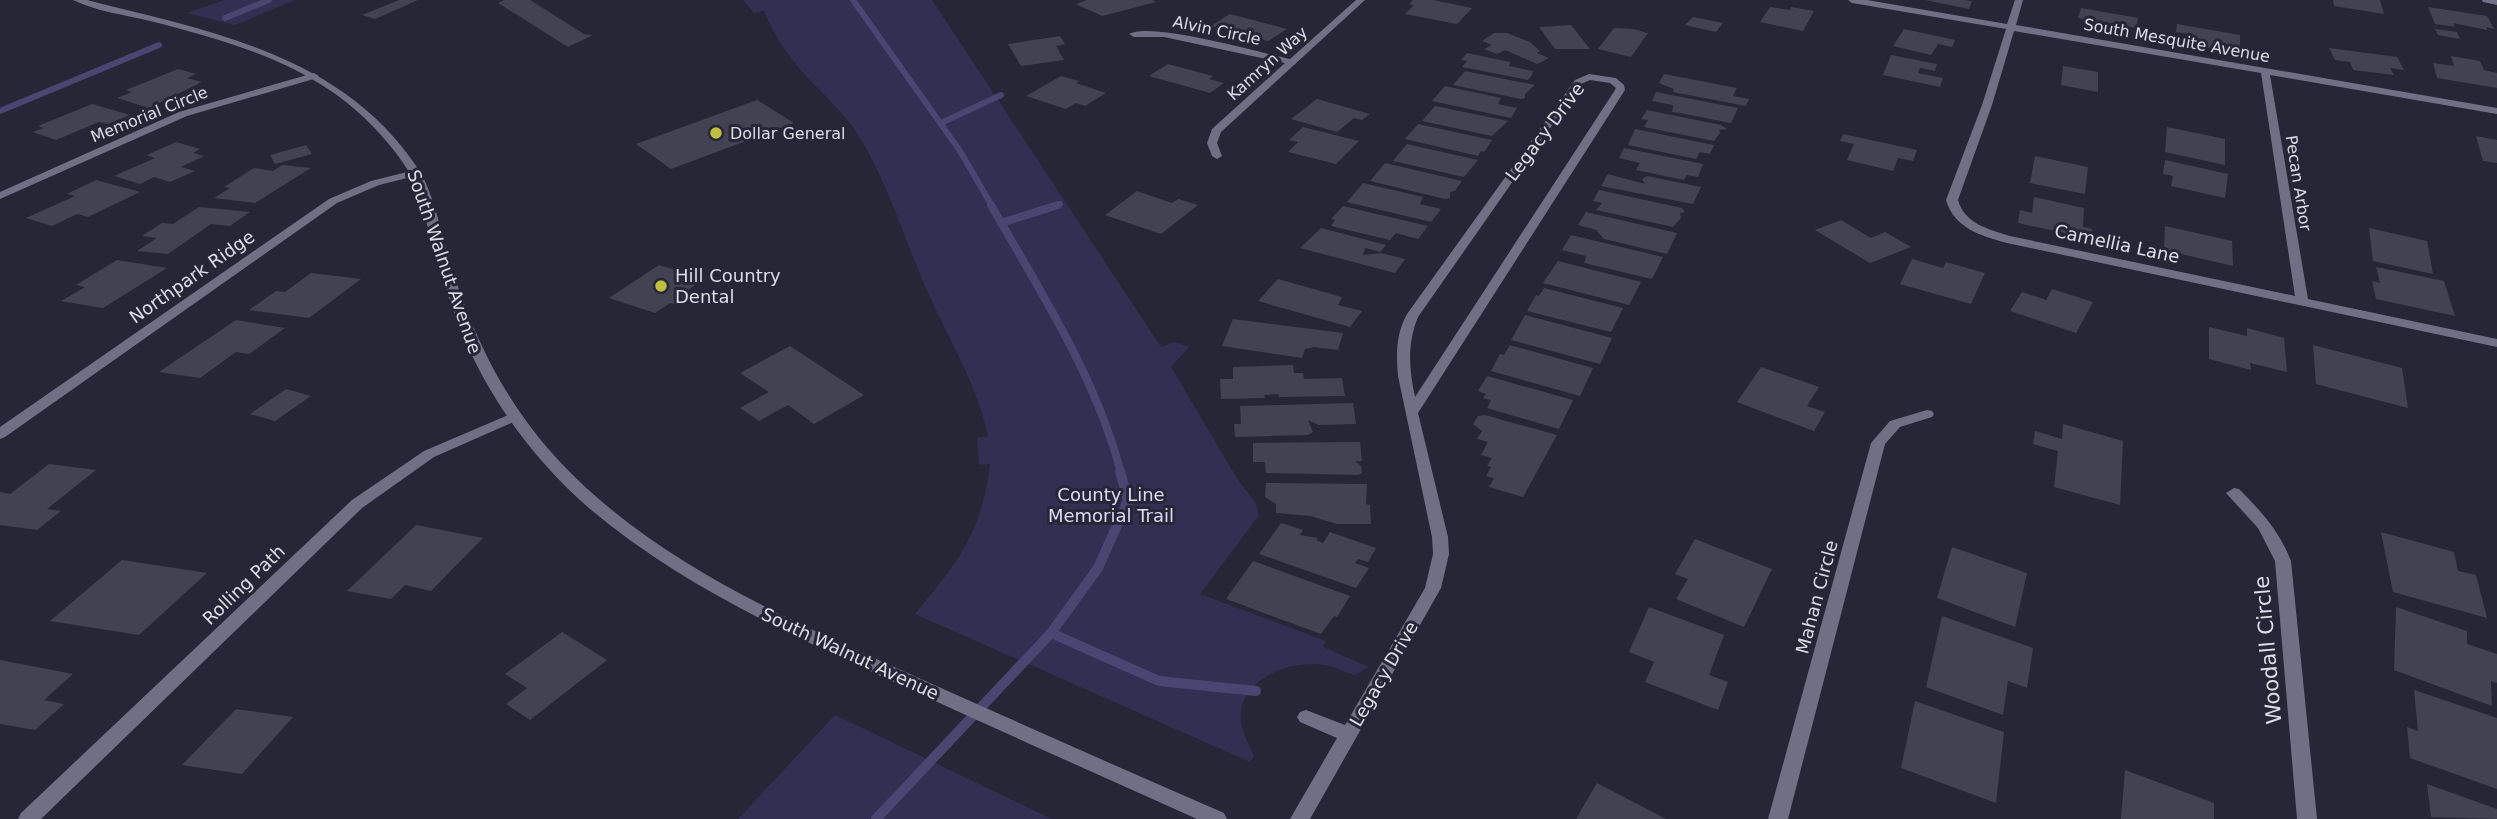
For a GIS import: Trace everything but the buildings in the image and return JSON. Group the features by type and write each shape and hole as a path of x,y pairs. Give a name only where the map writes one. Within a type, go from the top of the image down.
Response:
{"street":[{"name":"South Walnut Avenue","path":"77,0 248,46 341,90 363,108 402,150 415,173 468,337 487,376 513,417 557,467 600,508 679,566 754,610 1217,819"},
{"name":"Kamryn Way","path":"1217,156 1212,143 1216,131 1361,0"},
{"name":"South Mesquite Avenue","path":"1852,0 2497,111"},
{"name":"Camellia Lane","path":"2020,0 1987,105 1952,200 1957,216 1979,230 2007,239 2497,343"},
{"path":"2486,0 2497,2"},
{"name":"Alvin Circle","path":"1134,34 1174,36 1292,62"},
{"name":"Pecan Arbor","path":"2265,71 2302,300"},
{"name":"Memorial Circle","path":"0,196 183,114 314,76"},
{"name":"Legacy Drive","path":"1300,819 1433,588 1439,570 1440,537 1411,413 1404,378 1405,330 1578,82 1597,77 1618,83 1620,90 1411,413"},
{"name":"Northpark Ridge","path":"0,434 312,214 352,191 415,173"},
{"name":"Mahan Circle","path":"1778,819 1878,443 1895,424 1927,414"},
{"name":"Rolling Path","path":"28,819 357,504 429,454 513,417"},
{"name":"Woodall Circle","path":"2234,493 2266,525 2277,542 2283,561 2307,819"},
{"name":"Legacy Drive","path":"1306,717 1349,734"}],"green space":[{"path":"225,0 295,0 235,25 187,13"},
{"name":"County Line Memorial Trail","path":"743,0 932,0 1161,347 1174,342 1189,347 1171,367 1238,480 1255,502 1259,515 1200,594 1326,641 1323,647 1369,667 1355,675 1328,666 1299,665 1274,672 1262,679 1245,698 1240,716 1246,740 1254,756 1250,762 915,614 956,562 981,509 990,464 979,465 977,438 988,436 983,415 968,375 922,279 885,186 867,150 846,118 788,54 764,11 754,13"},
{"path":"835,715 1052,819 738,819"}],"waterway":[{"path":"225,18 269,0"},
{"path":"853,0 960,151 992,206"},
{"path":"0,111 159,45"},
{"path":"941,123 1001,95"},
{"path":"1053,206 1060,204"},
{"path":"991,205 1001,223"},
{"path":"1001,223 1058,205"},
{"path":"1001,223 1082,369 1110,437 1121,473"},
{"path":"1051,633 1098,568 1128,501 1120,471"},
{"path":"876,819 1051,633"},
{"path":"1051,633 1159,681 1256,691"}],"place":[{"name":"Dollar General","path":"716,133"},
{"name":"Hill Country Dental","path":"661,286"}]}
